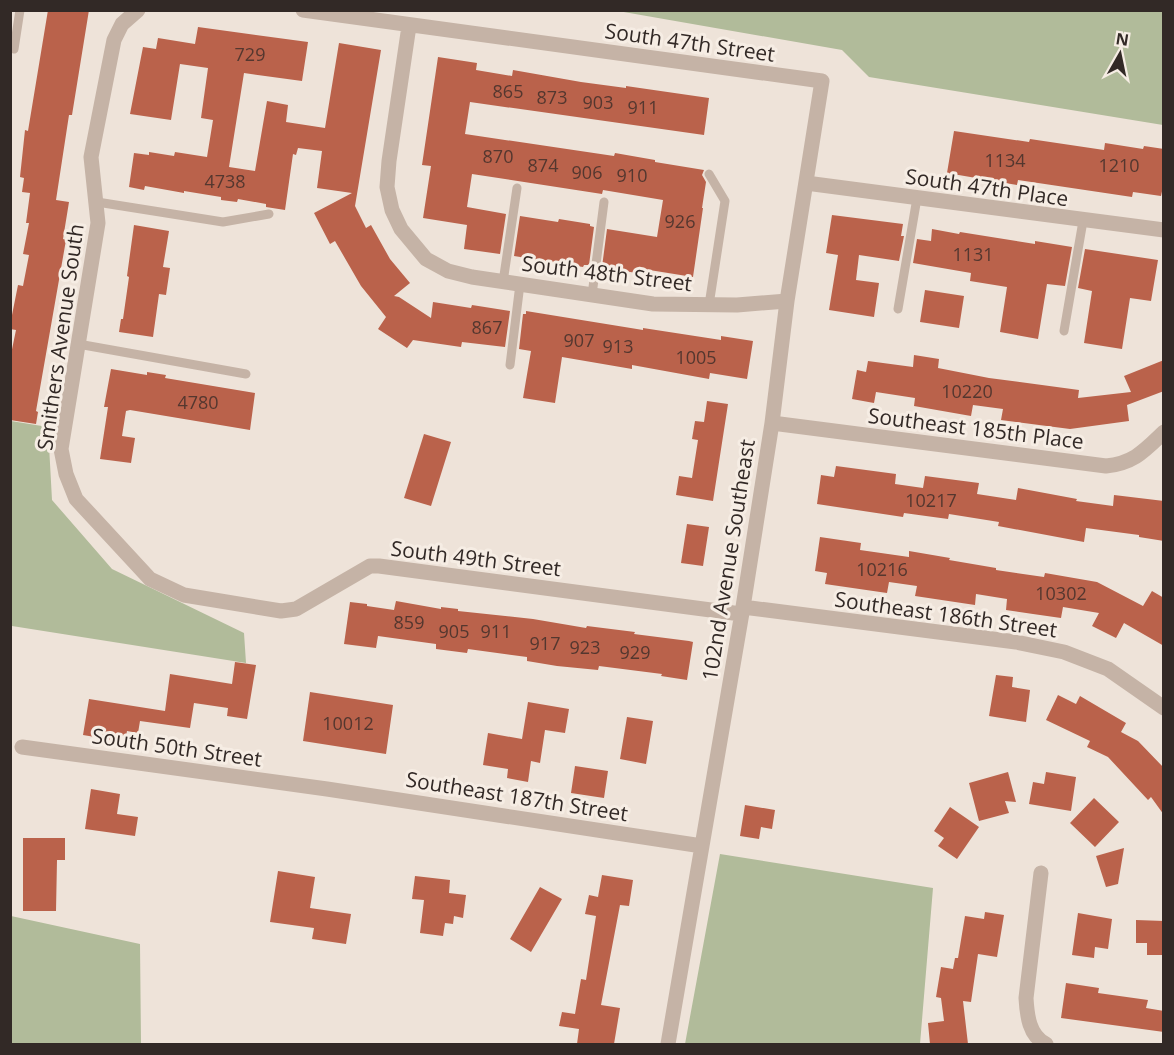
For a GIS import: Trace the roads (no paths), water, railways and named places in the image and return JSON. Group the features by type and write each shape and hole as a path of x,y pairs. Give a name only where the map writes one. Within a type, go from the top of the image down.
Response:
{"street":[{"name":"Smithers Avenue South","path":"76,499 66,474 62,449 98,223 91,157 114,40 122,24 138,10"},
{"name":"South 47th Street","path":"303,10 822,81"},
{"name":"South 48th Street","path":"409,26 387,187 392,210 401,229 426,259 448,271 472,278 652,304 737,305 787,301"},
{"name":"102nd Avenue Southeast","path":"668,1044 772,423 787,301 822,81"},
{"name":"South 47th Place","path":"806,183 1164,230"},
{"name":"Southeast 185th Place","path":"772,423 1106,466 1122,465 1140,455 1164,432"},
{"name":"South 49th Street","path":"76,499 150,579 184,595 281,611 296,609 370,566 380,566 742,610"},
{"name":"Southeast 186th Street","path":"742,610 1005,640 1064,652 1108,669 1164,708"},
{"name":"South 50th Street","path":"22,747 327,789"},
{"name":"Southeast 187th Street","path":"327,789 702,846"},
{"path":"1041,873 1026,998 1027,1016 1032,1031 1040,1041 1046,1044"}],"lane":[{"path":"14,49 20,10"},
{"path":"709,174 725,201 709,305"},
{"path":"503,282 517,188"},
{"path":"898,309 917,198"},
{"path":"97,202 216,222 269,214"},
{"path":"592,295 604,202"},
{"path":"1064,331 1083,221"},
{"path":"510,365 520,284"},
{"path":"78,344 246,374"}]}
